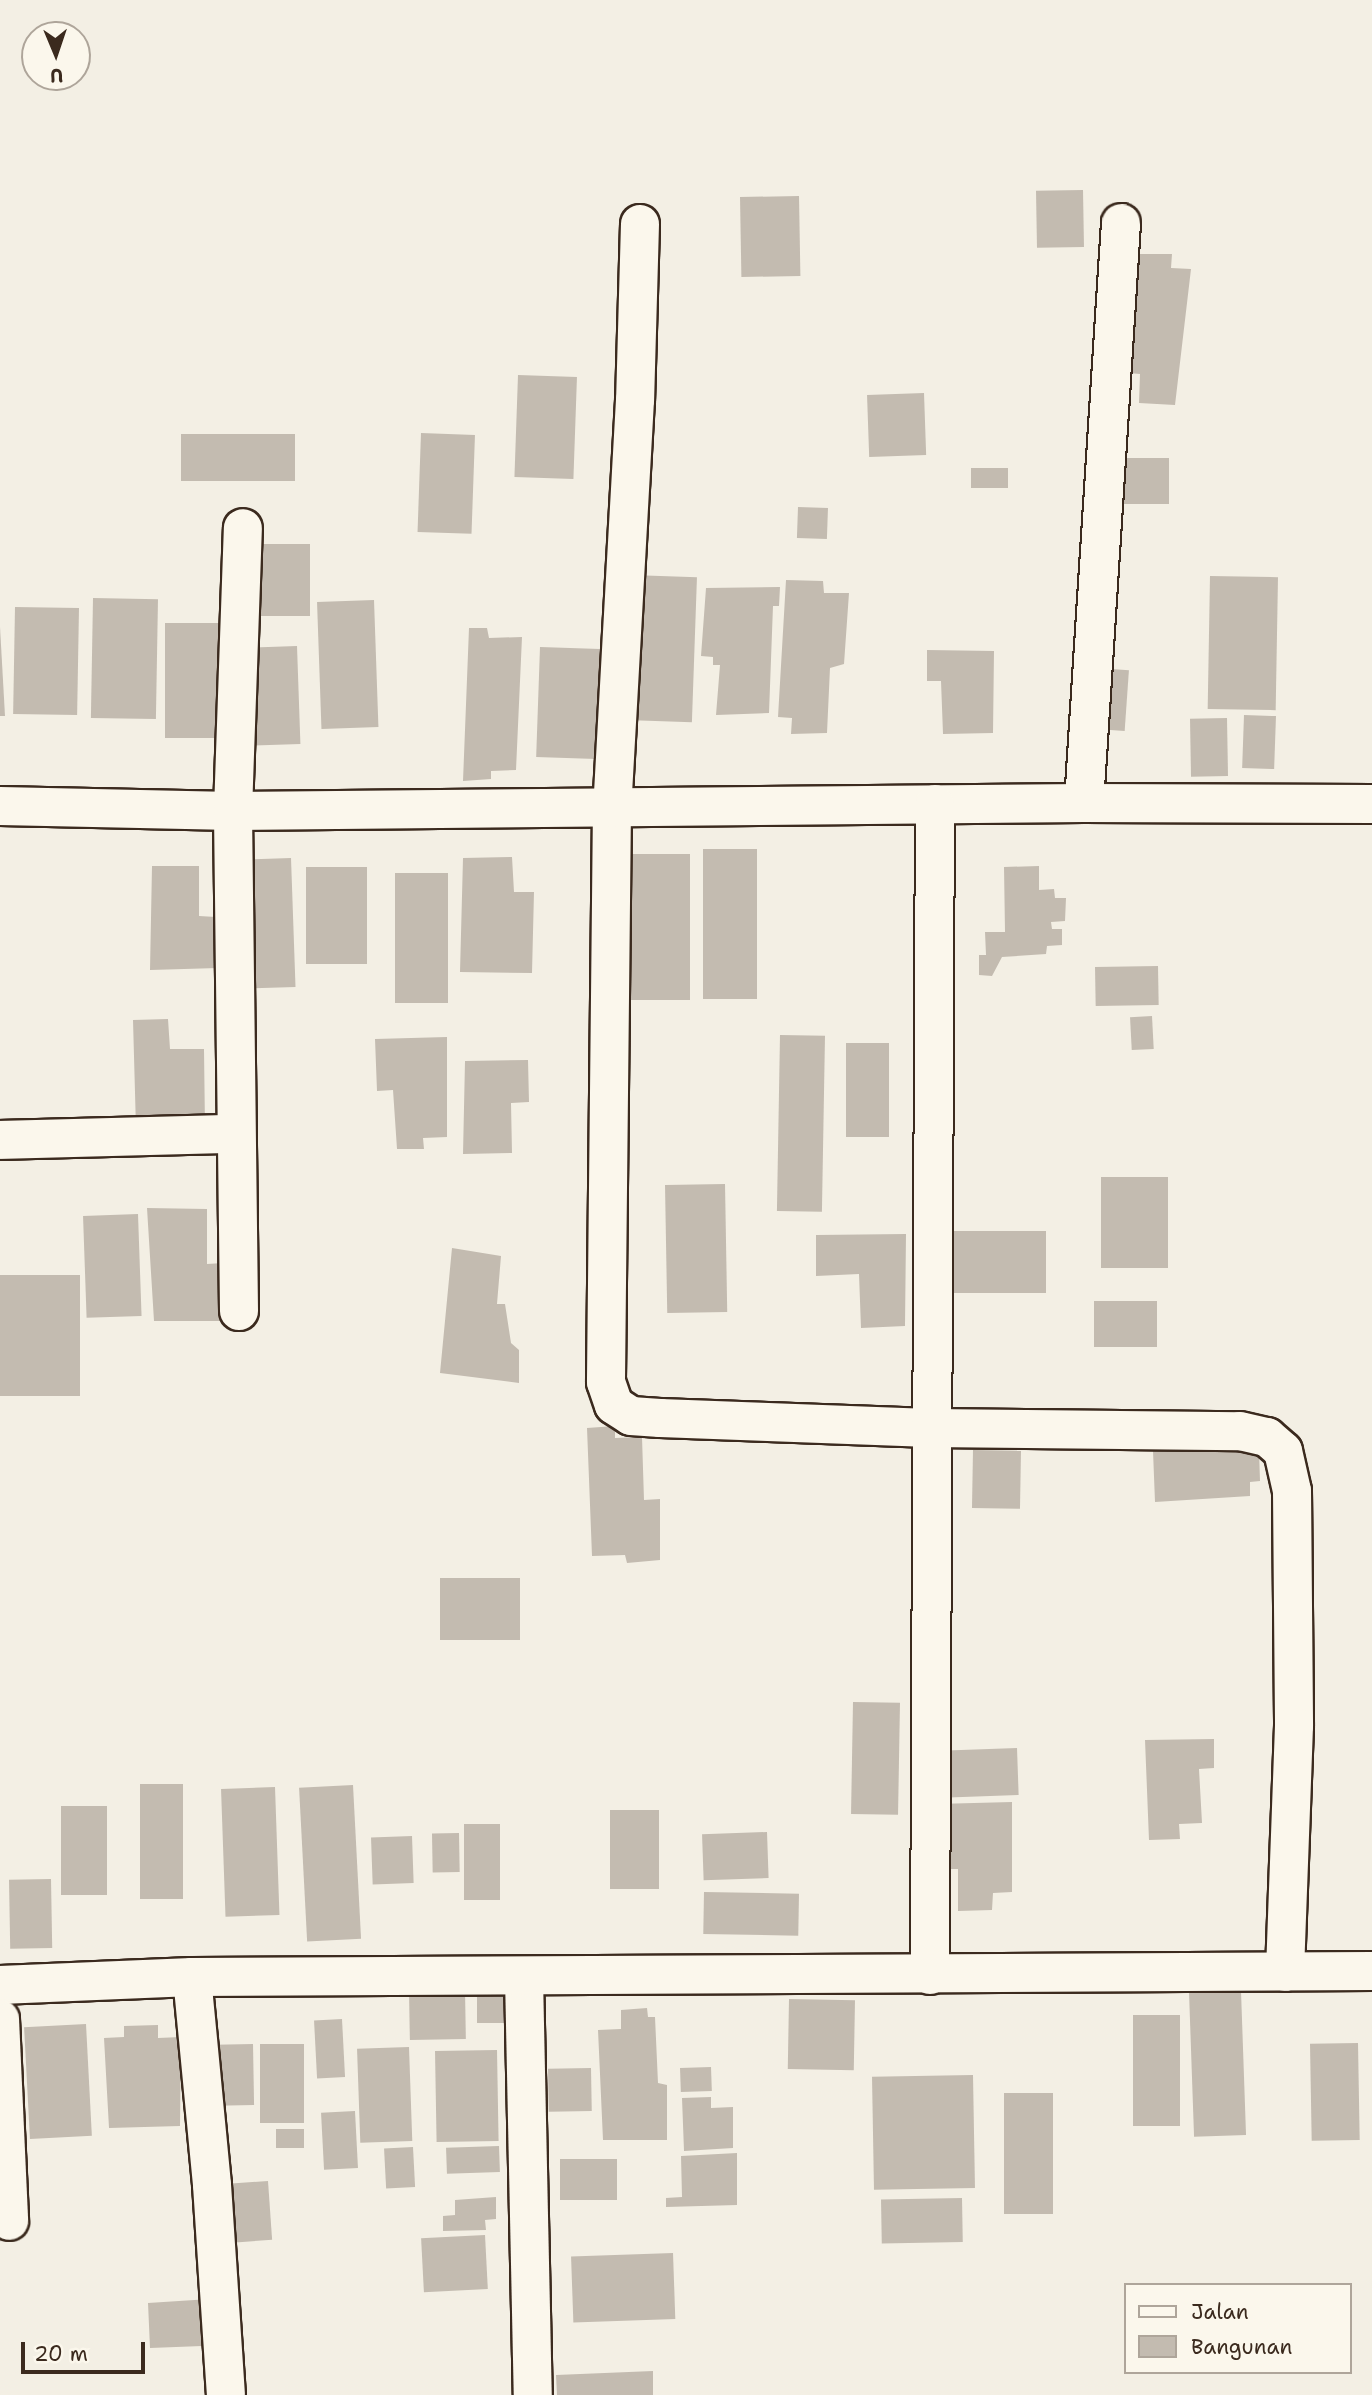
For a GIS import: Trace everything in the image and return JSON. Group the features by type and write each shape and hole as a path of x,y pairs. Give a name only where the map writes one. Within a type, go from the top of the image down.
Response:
{"street":[{"path":"1084,803 1121,223"},
{"path":"640,224 635,400 612,806 606,1382 614,1405 631,1416 660,1418 930,1428 1240,1431 1267,1437 1283,1451 1292,1491 1293,1712 1286,1972"},
{"path":"239,1311 233,811 243,528"},
{"path":"0,806 233,811 1084,803 1372,804"},
{"path":"930,1975 930,1428 935,804"},
{"path":"0,1140 235,1134"},
{"path":"0,1985 192,1977 1372,1971"},
{"path":"524,1976 533,2395"},
{"path":"192,1977 212,2185 226,2395"},
{"path":"0,2019 9,2221"}],"building":[{"path":"1083,190 1084,247 1037,248 1036,191"},
{"path":"799,196 800,276 741,277 740,197"},
{"path":"1133,254 1172,254 1171,268 1191,269 1175,405 1139,403 1140,374 1117,372"},
{"path":"518,375 577,377 573,479 514,477"},
{"path":"924,393 926,455 869,457 867,395"},
{"path":"421,433 475,435 472,534 418,532"},
{"path":"181,434 295,434 295,481 181,481"},
{"path":"1120,458 1169,458 1169,504 1120,504"},
{"path":"971,468 1008,468 1008,488 971,488"},
{"path":"798,507 828,508 827,539 797,538"},
{"path":"251,544 310,544 310,616 251,616"},
{"path":"631,575 697,577 692,722 626,720"},
{"path":"1210,576 1278,577 1276,710 1208,709"},
{"path":"786,580 823,581 824,593 849,593 844,664 830,668 827,733 791,734 792,718 778,717"},
{"path":"780,587 779,606 773,606 769,713 716,715 720,665 713,665 713,657 701,656 706,588"},
{"path":"93,598 158,599 156,719 91,718"},
{"path":"374,600 378,727 321,729 317,602"},
{"path":"15,607 79,608 77,715 13,714"},
{"path":"165,623 220,623 220,738 165,738"},
{"path":"0,627 5,716 0,716"},
{"path":"469,628 487,628 489,638 522,637 516,770 491,771 491,779 463,781"},
{"path":"297,646 300,744 246,746 243,648"},
{"path":"540,647 600,649 596,759 536,757"},
{"path":"927,650 994,651 993,733 943,734 941,681 927,681"},
{"path":"1097,668 1129,670 1125,731 1093,729"},
{"path":"1244,715 1276,716 1274,769 1242,768"},
{"path":"1227,718 1228,776 1191,777 1190,719"},
{"path":"703,849 757,849 757,999 703,999"},
{"path":"622,854 690,854 690,1000 622,1000"},
{"path":"512,857 514,892 534,892 532,973 460,972 463,858"},
{"path":"291,858 296,987 244,989 239,860"},
{"path":"152,866 199,866 199,916 216,917 218,968 150,970"},
{"path":"1039,866 1039,890 1054,889 1055,898 1066,898 1065,921 1051,922 1052,929 1062,929 1062,945 1047,946 1046,954 1002,957 992,976 979,975 979,955 986,955 985,932 1005,932 1004,867"},
{"path":"306,867 367,867 367,964 306,964"},
{"path":"395,873 448,873 448,1003 395,1003"},
{"path":"1158,966 1159,1005 1096,1006 1095,967"},
{"path":"1152,1016 1154,1049 1132,1050 1130,1017"},
{"path":"168,1019 170,1049 204,1049 205,1128 136,1129 133,1020"},
{"path":"780,1035 825,1036 822,1212 777,1211"},
{"path":"447,1037 447,1137 423,1138 424,1149 397,1149 393,1090 377,1091 375,1039"},
{"path":"846,1043 889,1043 889,1137 846,1137"},
{"path":"528,1060 529,1102 511,1103 512,1153 463,1154 465,1061"},
{"path":"1101,1177 1168,1177 1168,1268 1101,1268"},
{"path":"725,1184 727,1312 667,1313 665,1185"},
{"path":"147,1208 207,1209 207,1264 223,1263 224,1321 154,1321"},
{"path":"138,1214 142,1316 87,1318 83,1216"},
{"path":"949,1231 1046,1231 1046,1293 949,1293"},
{"path":"906,1234 905,1326 861,1328 859,1274 816,1276 816,1235"},
{"path":"452,1248 501,1256 497,1304 505,1304 511,1343 519,1350 519,1383 440,1373"},
{"path":"0,1275 80,1275 80,1396 0,1396"},
{"path":"1094,1301 1157,1301 1157,1347 1094,1347"},
{"path":"615,1426 615,1438 642,1437 644,1500 660,1499 660,1560 627,1563 625,1555 592,1556 587,1428"},
{"path":"973,1450 1021,1451 1020,1509 972,1508"},
{"path":"1259,1450 1260,1481 1250,1482 1250,1496 1155,1502 1153,1451"},
{"path":"440,1578 520,1578 520,1640 440,1640"},
{"path":"853,1702 900,1703 898,1815 851,1814"},
{"path":"1214,1739 1214,1768 1199,1769 1202,1823 1179,1824 1180,1839 1149,1840 1145,1740"},
{"path":"1017,1748 1019,1795 942,1798 940,1751"},
{"path":"140,1784 183,1784 183,1899 140,1899"},
{"path":"353,1785 361,1939 307,1942 299,1788"},
{"path":"275,1787 279,1915 226,1917 221,1789"},
{"path":"1012,1802 1012,1892 993,1893 992,1910 958,1911 958,1869 946,1869 936,1804"},
{"path":"61,1806 107,1806 107,1895 61,1895"},
{"path":"610,1810 659,1810 659,1889 610,1889"},
{"path":"464,1824 500,1824 500,1900 464,1900"},
{"path":"767,1832 769,1878 704,1880 702,1834"},
{"path":"432,1833 459,1833 460,1872 433,1872"},
{"path":"412,1836 414,1883 373,1884 371,1837"},
{"path":"51,1879 52,1948 10,1949 9,1880"},
{"path":"704,1892 799,1894 798,1936 703,1934"},
{"path":"465,1990 466,2039 410,2040 409,1991"},
{"path":"1241,1991 1246,2135 1194,2137 1189,1993"},
{"path":"477,1997 504,1997 504,2023 477,2023"},
{"path":"789,1999 855,2000 854,2070 788,2069"},
{"path":"647,2008 648,2017 655,2017 658,2083 667,2085 667,2140 603,2140 598,2030 621,2029 621,2010"},
{"path":"1133,2015 1180,2015 1180,2126 1133,2126"},
{"path":"342,2019 345,2077 317,2078 314,2020"},
{"path":"86,2024 92,2136 30,2139 24,2027"},
{"path":"158,2025 158,2038 181,2037 180,2126 109,2128 104,2038 124,2037 124,2026"},
{"path":"1358,2043 1360,2140 1312,2141 1310,2044"},
{"path":"253,2044 254,2105 216,2106 215,2045"},
{"path":"260,2044 304,2044 304,2123 260,2123"},
{"path":"409,2047 412,2141 360,2143 357,2049"},
{"path":"497,2050 499,2141 437,2142 435,2051"},
{"path":"711,2067 712,2091 681,2092 680,2068"},
{"path":"591,2068 592,2111 549,2112 548,2069"},
{"path":"973,2075 975,2188 874,2190 872,2077"},
{"path":"1004,2093 1053,2093 1053,2214 1004,2214"},
{"path":"711,2097 711,2108 733,2107 733,2148 684,2151 682,2098"},
{"path":"355,2111 358,2168 324,2170 321,2113"},
{"path":"276,2129 304,2129 304,2148 276,2148"},
{"path":"499,2146 500,2172 447,2174 446,2148"},
{"path":"413,2147 415,2187 386,2188 384,2149"},
{"path":"737,2153 737,2205 666,2207 666,2198 682,2197 681,2156"},
{"path":"560,2159 617,2159 617,2200 560,2200"},
{"path":"268,2181 272,2240 232,2243 228,2184"},
{"path":"496,2197 496,2219 485,2220 486,2230 443,2231 443,2216 455,2215 455,2200"},
{"path":"962,2198 963,2242 882,2243 881,2199"},
{"path":"485,2235 488,2289 424,2292 421,2238"},
{"path":"673,2253 675,2319 573,2323 571,2257"},
{"path":"210,2299 212,2327 200,2328 202,2346 150,2348 148,2303"},
{"path":"653,2371 653,2395 557,2395 556,2375"}]}
